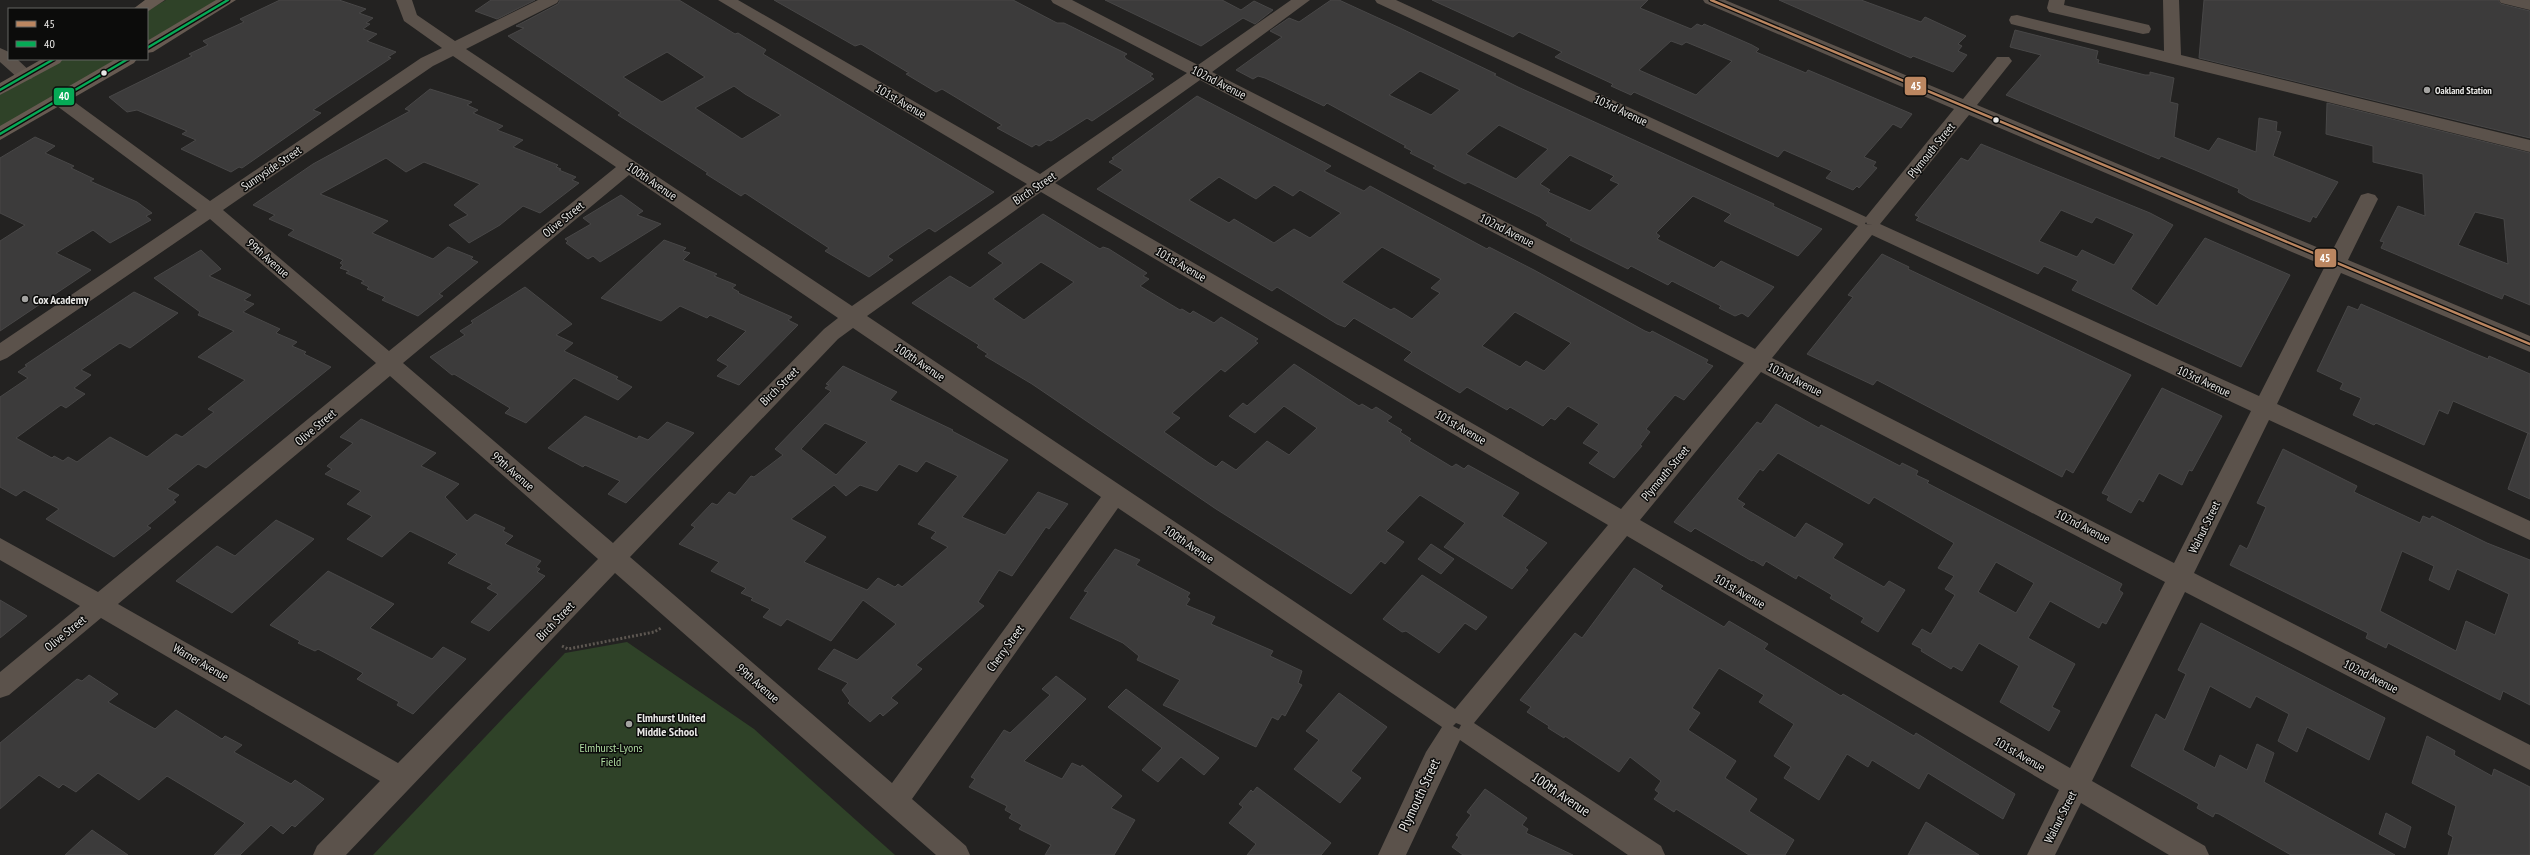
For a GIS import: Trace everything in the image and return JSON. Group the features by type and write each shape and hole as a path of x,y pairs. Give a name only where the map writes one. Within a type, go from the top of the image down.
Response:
{"main road":[{"path":"143,8 157,0"},
{"path":"148,47 228,0"},
{"path":"0,90 52,60"},
{"path":"0,134 126,60"}],"street":[{"name":"100th Avenue","path":"404,0 410,17 453,48 1116,494 1457,726 1651,855"},
{"name":"Sunnyside Street","path":"0,353 427,62 551,0"},
{"name":"101st Avenue","path":"726,0 2195,855"},
{"name":"102nd Avenue","path":"1059,0 2530,758"},
{"name":"Birch Street","path":"327,855 831,334 1302,0"},
{"name":"103rd Avenue","path":"1383,0 2530,531"},
{"path":"1711,0 2530,344"},
{"path":"2057,0 2055,8 2143,29"},
{"path":"2171,0 2173,59"},
{"path":"2507,0 2530,5"},
{"path":"2017,20 2173,59 2449,124 2530,146"},
{"path":"0,53 25,75"},
{"name":"Plymouth Street","path":"1392,855 1440,751 1457,726 2003,61"},
{"name":"99th Avenue","path":"59,99 228,223 956,855"},
{"name":"Olive Street","path":"0,687 629,166"},
{"name":"Walnut Street","path":"2041,855 2368,199"},
{"name":"Cherry Street","path":"894,802 1116,494"},
{"name":"Warner Avenue","path":"0,548 401,779"}],"path":[{"path":"539,637 568,649 654,632 680,616"}],"green space":[{"path":"166,0 218,0 148,41 148,10"},
{"path":"61,60 115,60 0,128 0,95"},
{"name":"Elmhurst-Lyons Field","path":"627,642 754,729 895,855 373,855 565,653"}],"building":[{"path":"280,0 339,0 366,9 359,13 373,18 366,23 370,24 363,29 377,34 367,41 396,52 388,57 391,58 313,110 321,113 242,168 239,167 231,172 181,149 196,140 182,134 187,131 137,110 127,112 109,97 192,56 189,54 208,45 203,41 244,22 240,19"},
{"path":"491,0 535,0 497,19 475,11"},
{"path":"560,0 679,0 735,34 738,33 766,50 763,54 994,192 935,232 929,228 889,255 888,257 893,260 869,277 825,251 829,248 745,193 741,196 706,174 708,173 618,115 621,113 508,36 524,28 516,26 558,4","holes":["667,52 705,77 662,102 623,77","734,86 745,94 781,115 742,139 695,108"]},
{"path":"774,0 1013,0 1057,23 1064,23 1127,54 1124,56 1126,59 1153,74 1150,76 1154,79 1092,121 1087,118 1051,141 1048,140 1039,146 1036,144 1032,147 997,128 1002,125 942,89 936,92 906,74 909,73 861,44 855,46"},
{"path":"1105,0 1222,0 1241,10 1254,1 1273,10 1255,24 1243,18 1201,46"},
{"path":"1331,0 1339,0 1496,74 1494,75 1518,87 1774,204 1773,206 1822,229 1798,256 1724,221 1731,214 1693,196 1656,233 1660,236 1657,239 1714,268 1721,261 1774,287 1748,317 1742,313 1735,316 1719,308 1721,306 1672,281 1668,285 1631,266 1628,269 1570,240 1572,239 1546,225 1548,223 1540,217 1468,182 1465,184 1433,168 1436,166 1410,153 1412,151 1404,147 1406,146 1327,103 1324,106 1265,78 1258,76 1253,79 1236,70 1282,37 1270,31 1289,18 1299,22","holes":["1420,71 1460,90 1431,115 1389,95","1499,125 1548,149 1516,179 1466,154","1570,155 1614,176 1610,180 1619,184 1590,211 1548,192 1550,190 1540,184"]},
{"path":"1432,0 1648,0 1640,8 1691,29 1697,24 1702,26 1704,24 1752,45 1759,49 1756,52 1806,73 1808,70 1912,114 1901,128 1893,124 1864,157 1876,162 1873,166 1877,168 1859,188 1857,186 1853,190 1826,178 1832,171 1784,150 1778,157 1634,92 1631,95 1611,86 1613,84 1555,57 1562,52 1519,32 1513,37","holes":["1671,41 1682,45 1686,42 1732,61 1696,95 1639,70"]},
{"path":"1779,0 1861,0 1921,22 1925,17 1966,36 1958,44 1962,46 1958,51 1967,55 1953,72 1913,56 1911,58"},
{"name":"Oakland Station","path":"2204,0 2498,0 2501,4 2530,11 2530,138 2199,58"},
{"path":"2015,30 2098,51 2096,59 2099,60 2098,63 2145,75 2150,75 2150,72 2174,78 2170,102 2178,104 2174,137 2209,151 2218,138 2256,152 2259,118 2277,122 2276,131 2281,132 2273,156 2338,182 2316,218 2313,216 2310,222 2250,199 2238,192 2239,189 2195,170 2161,156 2159,159 2006,95 2041,55 2010,47"},
{"path":"430,89 472,102 467,105 478,110 473,113 503,126 497,130 523,140 513,147 558,165 556,167 561,169 559,170 576,177 572,180 579,183 540,213 523,206 500,225 469,243 449,225 468,215 454,205 480,184 424,162 406,172 386,158 320,194 388,221 372,233 433,259 448,247 473,257 471,259 478,262 439,294 443,296 418,316 382,300 385,297 367,289 369,287 361,283 364,281 346,273 349,271 340,268 343,265 340,263 343,260 288,235 294,230 269,219 275,215 253,205 313,164 410,111 405,109"},
{"path":"1197,96 1331,166 1324,171 1364,191 1370,186 1487,249 1489,247 1534,270 1645,331 1650,333 1652,331 1708,360 1706,363 1713,366 1684,400 1675,395 1646,429 1650,432 1640,445 1642,446 1614,478 1589,463 1599,452 1583,443 1599,424 1568,406 1555,420 1551,418 1543,426 1510,407 1507,410 1467,387 1460,393 1404,360 1412,352 1354,318 1345,327 1337,324 1277,287 1272,291 1097,189 1123,170 1109,162 1114,159 1112,158","holes":["1219,177 1256,199 1274,185 1293,196 1300,190 1341,213 1310,238 1294,229 1274,243 1234,219 1229,223 1189,200","1382,247 1441,279 1431,288 1440,293 1412,319 1394,308 1391,310 1342,282","1515,312 1571,343 1544,371 1526,361 1520,367 1482,346"]},
{"path":"2327,103 2530,153 2530,305 2504,294 2502,299 2381,248 2384,242 2380,241 2398,206 2425,216 2423,174 2373,162 2373,146 2326,134","holes":["2475,212 2504,219 2508,264 2458,245"]},
{"path":"35,137 55,146 45,153 74,166 71,168 94,179 90,181 137,202 152,213 146,216 151,220 110,243 93,230 56,253 91,270 0,331 0,241 25,225 0,213 0,158"},
{"path":"1981,144 2150,213 2173,225 2131,289 2157,306 2205,238 2290,275 2241,367 2072,290 2078,281 2044,266 2038,274 1916,220 1919,217 1915,215 1961,158 1968,161","holes":["2061,210 2092,223 2096,217 2134,234 2114,265 2082,250 2077,257 2039,241"]},
{"path":"621,195 643,211 637,215 661,224 600,262 593,256 588,259 566,243 568,241 565,239 591,224 583,218"},
{"path":"1043,214 1100,249 1103,247 1109,249 1147,273 1143,276 1149,279 1140,286 1180,310 1182,309 1190,314 1193,311 1214,323 1221,317 1258,339 1255,341 1258,343 1225,372 1221,369 1172,413 1180,418 1164,432 1216,467 1222,461 1236,470 1267,441 1289,455 1317,428 1284,406 1255,433 1229,416 1243,403 1247,406 1294,364 1359,406 1362,404 1372,410 1376,407 1392,417 1387,421 1402,430 1400,432 1411,439 1409,441 1452,467 1456,464 1464,469 1468,465 1519,493 1502,516 1547,543 1525,568 1528,570 1512,589 1444,547 1465,523 1420,495 1386,531 1404,542 1385,564 1381,561 1351,594 1216,509 1032,384 985,356 988,354 977,347 979,345 912,303 950,276 970,288 1003,263 988,253","holes":["1041,262 1074,282 1024,320 993,299"]},
{"path":"664,240 686,248 683,251 690,253 683,260 717,274 714,276 736,285 732,288 739,292 738,293 792,317 788,320 798,325 739,385 717,376 728,366 717,360 746,331 710,315 707,318 680,306 661,321 601,298"},
{"path":"201,250 221,269 209,276 251,295 244,300 254,304 243,312 280,329 276,333 297,342 292,346 306,352 304,354 331,367 206,468 198,464 167,489 179,495 173,500 176,502 147,526 151,528 114,557 46,519 59,509 24,490 16,496 0,487 0,397 28,378 18,372 27,366 25,365 134,292 178,313 130,348 120,343 81,370 91,375 74,388 85,394 66,408 61,405 16,438 52,458 54,456 63,461 68,457 77,462 110,437 147,457 176,434 182,437 214,412 208,409 245,380 198,357 234,331 198,315 200,312 154,278"},
{"path":"1882,254 1909,267 1908,269 2131,375 2073,473 2066,469 2062,477 1877,380 1873,385 1807,354 1853,297 1848,295"},
{"path":"525,287 572,324 556,335 573,343 564,351 618,377 616,379 632,387 618,400 574,378 526,423 505,413 510,408 454,374 452,375 430,357 465,335 460,331 473,323 471,321"},
{"path":"2361,304 2471,352 2488,359 2489,356 2530,374 2530,499 2508,489 2528,433 2453,401 2448,414 2439,410 2424,445 2376,423 2374,425 2353,415 2361,398 2340,389 2343,383 2317,371 2348,306 2358,310"},
{"path":"843,366 897,392 890,400 953,430 952,431 1008,460 962,517 1005,535 1038,492 1068,504 1049,529 1046,527 1012,576 999,570 978,602 984,606 916,665 922,669 891,698 898,703 883,716 880,713 870,722 848,703 850,701 842,690 848,683 818,669 834,649 857,660 896,624 863,600 831,641 787,619 781,626 763,617 770,609 751,600 753,598 741,593 746,588 711,571 719,562 679,544 695,527 691,525 712,503 717,505 729,492 735,495 751,476 754,477 783,455 775,449 831,391 825,388 829,385 826,384","holes":["825,423 867,442 836,475 801,449","926,461 958,476 918,524 936,532 931,538 948,547 902,587 898,584 895,587 878,578 867,590 804,562 826,537 791,519 834,485 846,496 860,485 877,491 899,464 917,472"]},
{"path":"2162,388 2222,416 2192,471 2189,470 2182,485 2159,473 2143,502 2139,499 2131,513 2107,500 2109,496 2102,493"},
{"path":"1776,404 1819,428 1821,425 1900,466 1902,463 1918,471 1916,475 1929,481 1927,483 2122,584 2119,590 2123,593 2106,624 2102,622 2099,628 2050,601 2028,638 2075,664 2052,707 2060,711 2049,731 2000,702 2019,666 1979,643 1962,671 1953,666 1951,669 1912,644 1922,629 1931,634 1955,595 1945,589 1954,576 1938,568 1954,543 1874,497 1869,504 1778,453 1763,471 1760,469 1737,499 1745,504 1742,507 1795,538 1806,523 1843,544 1833,558 1884,587 1889,581 1905,590 1878,632 1861,622 1864,618 1830,598 1832,595 1798,575 1796,579 1766,561 1763,566 1695,528 1691,532 1674,522 1757,422 1761,424","holes":["1996,562 2034,583 2016,613 1978,592"]},
{"path":"585,416 637,439 639,436 648,440 667,422 694,433 626,503 608,494 620,481 585,465 583,467 548,448"},
{"path":"361,419 436,453 421,466 459,484 445,497 467,521 475,514 505,528 503,531 513,536 505,544 541,561 536,567 540,569 537,572 545,576 489,631 471,622 498,594 487,588 492,584 448,563 457,554 410,531 382,557 347,539 372,516 347,504 361,491 325,474 332,469 327,466 353,443 340,437"},
{"path":"2283,449 2357,486 2354,492 2420,523 2423,516 2430,519 2432,516 2487,543 2530,560 2530,705 2503,691 2500,700 2388,643 2386,648 2366,638 2368,633 2230,565 2240,545 2247,549 2266,507 2257,503","holes":["2402,551 2434,566 2429,580 2449,590 2457,569 2509,594 2495,635 2466,621 2456,651 2380,611"]},
{"path":"276,520 314,539 232,613 176,581 217,546 235,556"},
{"path":"1431,544 1454,559 1441,574 1418,559"},
{"path":"1115,549 1140,560 1136,565 1190,593 1187,597 1190,599 1186,605 1215,617 1211,624 1273,651 1270,656 1302,671 1298,683 1302,685 1285,716 1282,714 1278,720 1272,717 1256,747 1163,705 1180,680 1137,660 1139,656 1123,643 1070,618 1088,592 1084,591"},
{"path":"1634,568 1663,586 1660,589 1724,627 1729,621 1768,644 1764,649 1841,696 1843,694 1914,736 1916,733 2015,794 2003,819 1928,773 1919,789 1872,760 1868,767 1847,754 1819,800 1784,778 1791,767 1774,756 1794,724 1759,702 1764,695 1719,668 1692,708 1700,713 1688,730 1736,761 1725,778 1757,799 1749,811 1794,840 1785,855 1749,855 1676,809 1674,812 1654,799 1659,793 1655,790 1661,781 1630,757 1619,772 1565,736 1564,738 1548,728 1549,726 1527,712 1531,707 1520,700 1575,633 1582,638"},
{"path":"328,571 394,604 370,628 432,659 443,647 466,659 413,714 397,705 399,702 357,679 363,673 318,649 315,651 298,643 300,641 270,625"},
{"path":"1422,575 1487,617 1476,630 1465,623 1439,653 1406,631 1402,632 1383,619"},
{"path":"0,600 27,616 0,638"},
{"path":"2201,623 2385,718 2369,760 2307,727 2297,752 2278,741 2289,714 2256,696 2250,708 2210,686 2183,750 2215,768 2220,755 2247,770 2257,744 2274,753 2264,782 2395,855 2291,855 2219,814 2215,813 2213,817 2197,808 2199,804 2131,766 2156,714 2165,720 2186,674 2178,670"},
{"path":"89,675 118,694 108,702 155,729 176,710 222,739 225,736 242,745 234,752 291,784 295,780 324,799 295,827 292,825 283,834 271,825 240,855 214,855 245,823 167,776 139,800 98,773 76,792 63,784 59,788 39,775 0,809 0,743 77,679 82,681"},
{"path":"1056,676 1086,699 1024,761 1062,779 1072,763 1081,767 1082,765 1122,796 1111,808 1135,820 1114,855 1045,855 1051,845 1019,829 1022,825 1009,818 1012,814 1005,810 1007,806 969,787 975,779 971,777 1004,730 1010,733 1050,695 1042,689"},
{"path":"1126,689 1219,758 1204,775 1181,757 1158,782 1142,770 1162,748 1108,707"},
{"path":"1339,693 1387,727 1351,771 1361,778 1340,803 1294,769 1319,740 1306,731"},
{"path":"2427,736 2455,751 2454,755 2492,776 2494,769 2530,787 2530,855 2448,855 2453,837 2448,834 2456,806 2412,783"},
{"path":"1257,787 1331,843 1321,855 1247,855 1256,844 1229,823 1243,807 1239,804 1251,790 1253,792"},
{"path":"1485,789 1527,818 1522,825 1528,829 1526,833 1573,855 1463,855 1452,847 1459,837 1456,835 1471,815 1467,812"},
{"path":"2386,813 2411,827 2405,848 2379,834"},
{"path":"1926,822 1979,855 1908,855"},
{"path":"92,830 128,855 65,855"}],"transit line":[{"name":"40","path":"148,47 228,0"},
{"name":"45","path":"1711,0 2530,344"},
{"name":"40","path":"0,90 52,60"},
{"name":"40","path":"0,134 126,60"}],"place":[{"name":"Oakland Station","path":"2427,90"},
{"name":"Cox Academy","path":"25,299"},
{"name":"Elmhurst United Middle School","path":"629,724"}]}
